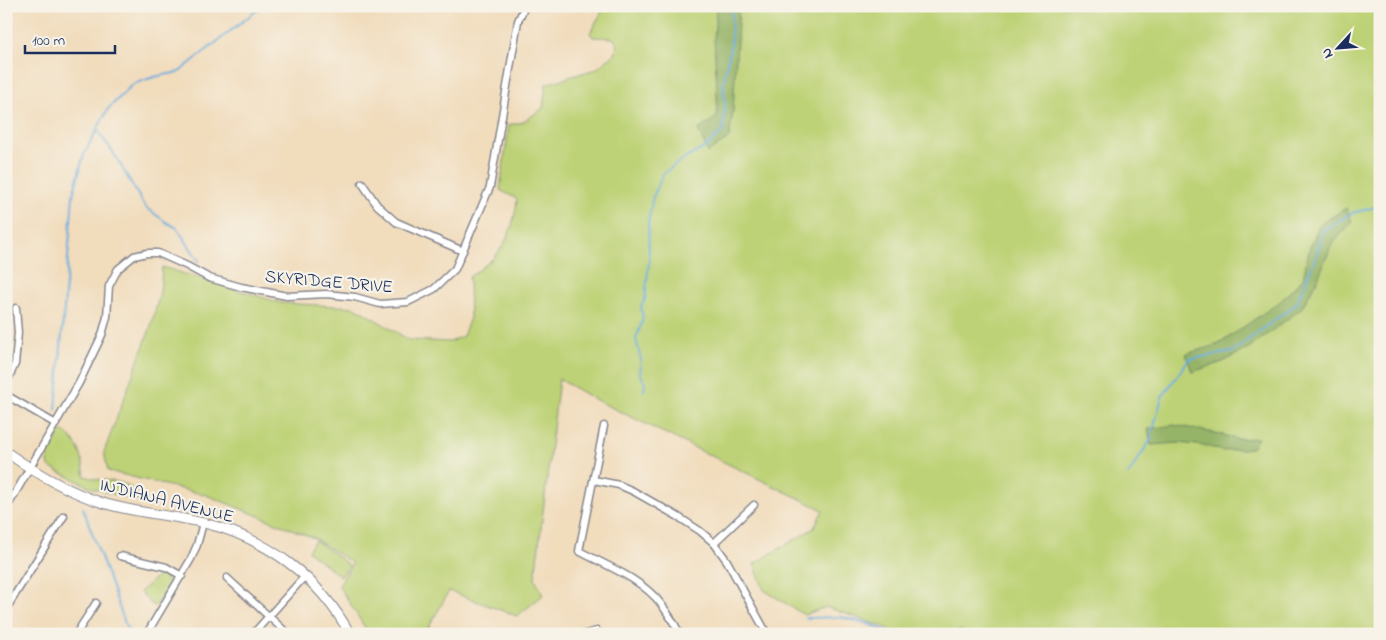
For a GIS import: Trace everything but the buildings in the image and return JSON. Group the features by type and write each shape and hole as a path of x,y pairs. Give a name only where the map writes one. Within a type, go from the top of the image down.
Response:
{"street":[{"name":"SKYRIDGE DRIVE","path":"56,424 79,384 102,335 107,318 110,286 118,269 134,256 158,253 209,278 241,287 287,296 326,294 356,297 380,304 408,302 434,289 455,269 490,187 518,21 525,6"},
{"path":"362,183 377,205 396,222 463,251"},
{"path":"6,384 15,364 18,333 16,308"},
{"path":"6,395 56,424 6,510"},
{"path":"604,426 580,551 644,587 660,602 680,634"},
{"name":"INDIANA AVENUE","path":"6,452 29,468 67,488 103,503 203,523 227,530 262,545 305,576 323,594 350,634"},
{"path":"594,480 619,485 677,516 700,531 714,544 727,561 767,634"},
{"path":"714,544 754,505"},
{"path":"6,609 64,516"},
{"path":"149,630 182,576 197,545 203,523"},
{"path":"120,556 166,567 182,576"},
{"path":"253,634 305,576"},
{"path":"227,578 288,634"},
{"path":"76,634 96,603"},
{"path":"585,634 597,631"}],"green space":[{"path":"605,6 1380,6 1380,634 971,634 959,630 956,634 891,634 890,629 826,607 804,615 764,590 754,564 814,528 823,510 594,399 559,379 535,578 543,595 517,616 449,591 425,634 369,634 339,586 352,563 314,538 206,495 108,471 104,452 150,329 160,293 162,267 281,303 355,307 409,340 450,342 463,336 470,318 469,277 497,254 510,232 514,216 517,199 500,190 509,125 523,122 543,108 546,84 596,69 615,54 618,45 613,38 593,37 590,33"},
{"path":"714,6 739,6 733,112 729,138 708,153 698,130 717,117 714,39 716,9"},
{"path":"1346,208 1352,222 1332,244 1317,281 1301,309 1250,347 1223,362 1192,372 1186,354 1219,344 1281,301 1303,278 1309,250 1319,225"},
{"path":"1174,425 1236,439 1258,438 1252,448 1223,451 1206,446 1179,443 1151,445 1148,429"},
{"path":"62,430 79,450 85,476 124,484 137,493 143,502 92,488 49,467 47,457"},
{"path":"315,540 349,565 341,577 308,551"},
{"path":"161,573 165,575 168,584 154,607 140,592"}],"waterway":[{"path":"56,410 73,195 84,154 108,109 133,84 179,72 262,6"},
{"path":"644,391 645,382 640,374 641,360 636,339 643,319 641,307 645,299 649,263 648,222 653,197 663,174 682,160 706,147 723,131 725,106 723,84 731,44 732,6"},
{"path":"97,130 113,152 145,207 177,228 199,261"},
{"path":"1128,475 1150,441 1162,397 1189,359 1232,352 1296,304 1316,256 1323,230 1352,213 1380,206"},
{"path":"83,508 129,634"},
{"path":"806,618 841,617 869,624 890,634"}]}
